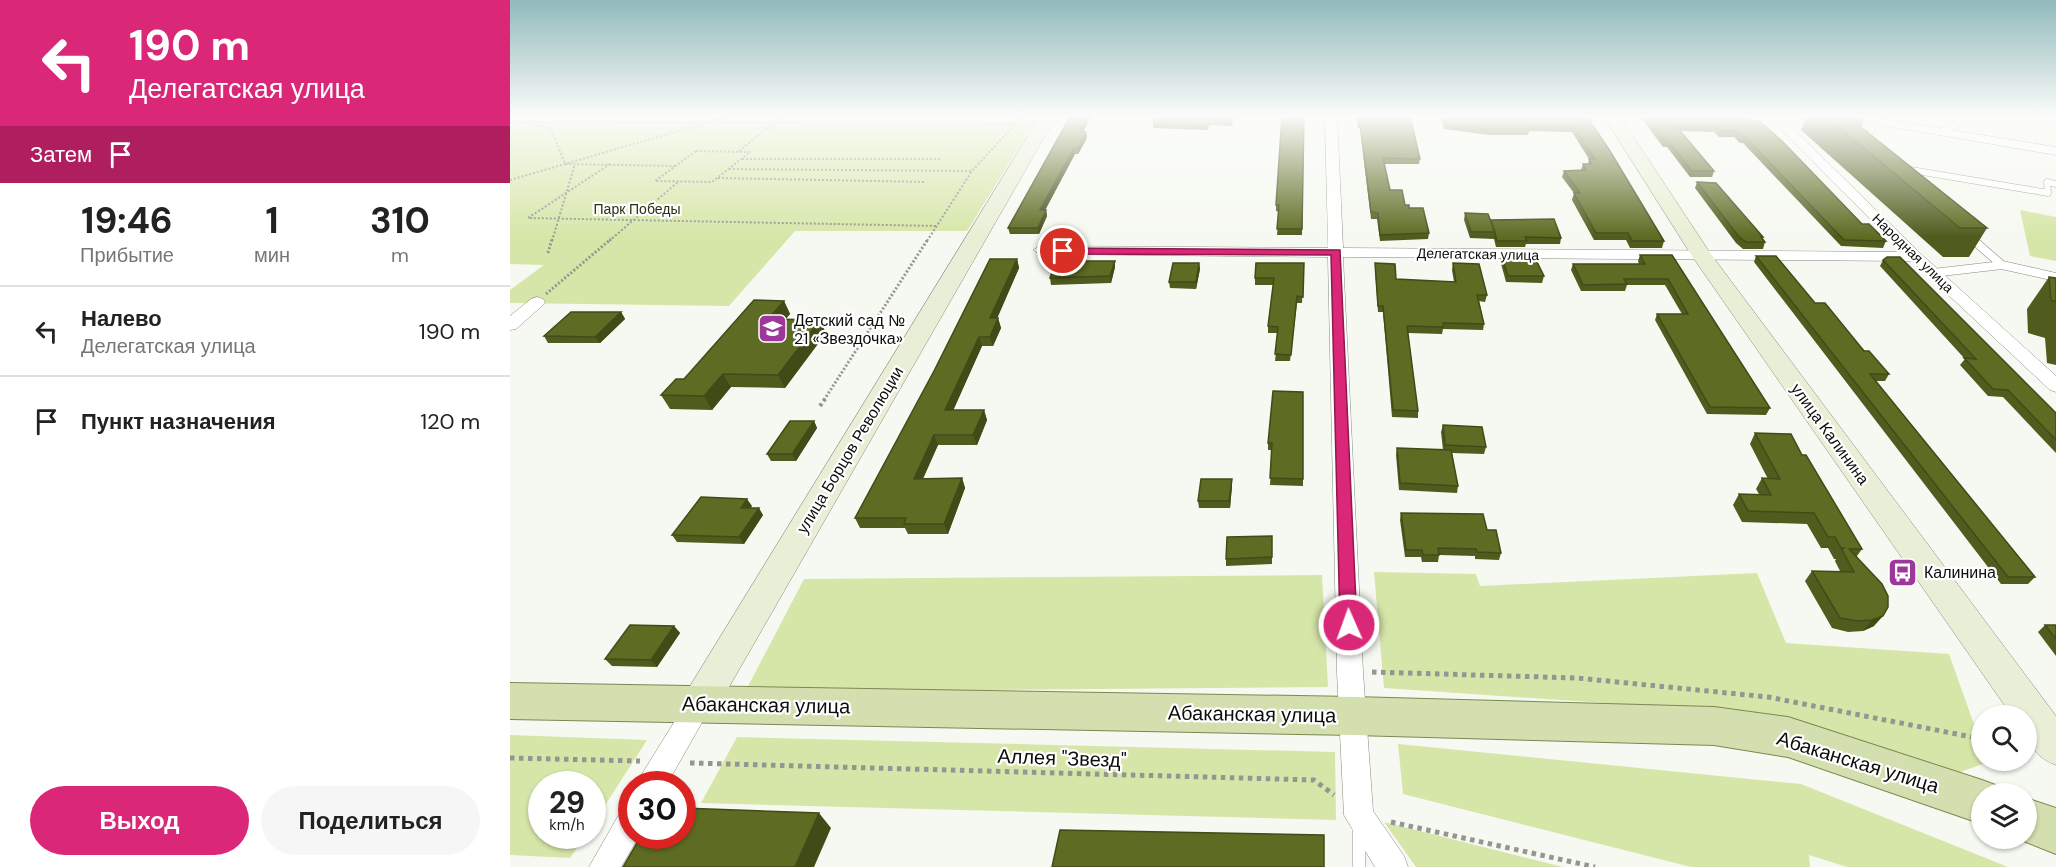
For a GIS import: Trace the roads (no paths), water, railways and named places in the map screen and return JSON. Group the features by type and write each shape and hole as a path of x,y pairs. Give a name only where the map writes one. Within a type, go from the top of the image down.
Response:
{"main road":[{"name":"Абаканская улица","path":"510,701 1354,716 1714,726 1788,737 1971,798"},
{"path":"2037,823 2056,831"}],"street":[{"name":"улица Борцов Революции","path":"659,771 1025,155"},
{"path":"1332,155 1350,672 1359,815 1394,867"},
{"name":"улица Калинина","path":"1637,155 1702,256 2056,747"},
{"name":"Народная улица","path":"1813,155 1916,257 2056,386"},
{"name":"Делегатская улица","path":"1040,250 1916,257"},
{"path":"510,325 537,302"},
{"path":"604,867 618,843"}],"lane":[{"path":"1897,168 2048,193 2047,182 2056,184"},
{"path":"1966,234 2002,265"},
{"path":"1933,273 2002,265 2056,277"},
{"path":"1359,815 1359,867"}],"place":[{"name":"Детский сад № 21 «Звездочка»","path":"773,329"},
{"name":"Калинина","path":"1903,572"}],"park label":[{"name":"Парк Победы","path":"637,209"}]}
